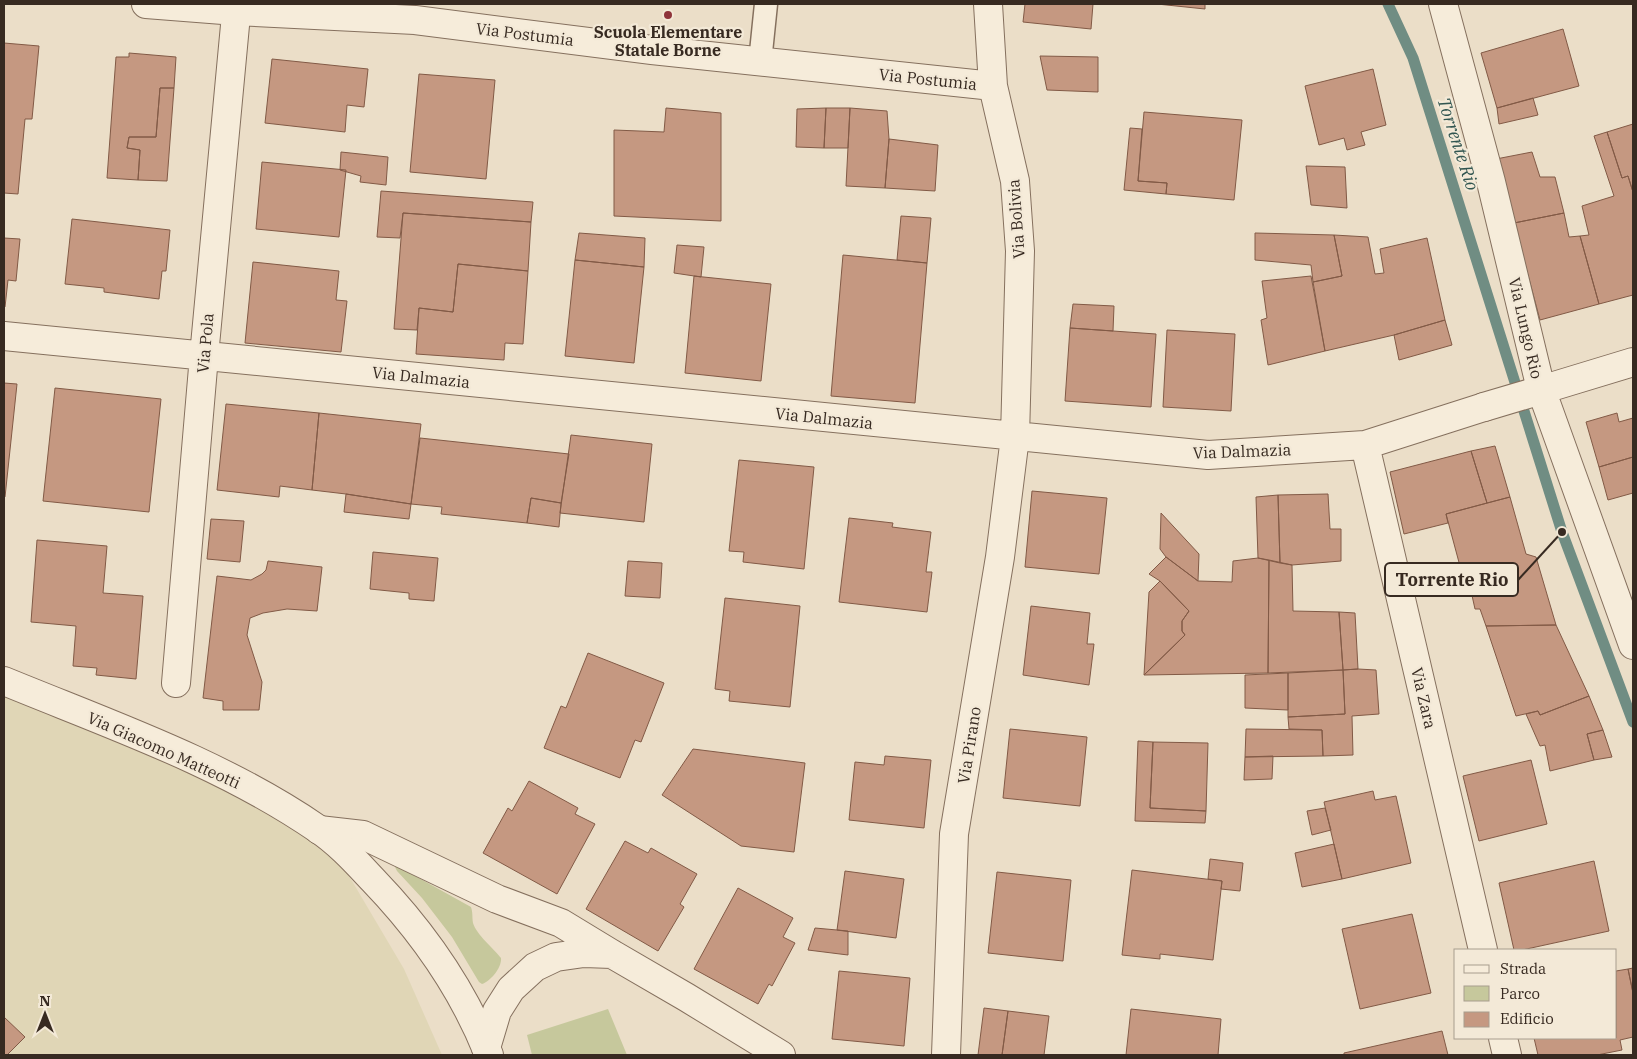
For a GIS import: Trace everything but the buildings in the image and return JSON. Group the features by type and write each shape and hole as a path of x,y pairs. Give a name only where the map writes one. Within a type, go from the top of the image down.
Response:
{"street":[{"name":"Via Postumia","path":"146,4 415,20 652,50 993,86"},
{"name":"Via Bolivia","path":"988,4 993,86 1016,182 1020,251 1015,437"},
{"name":"Via Lungo Rio","path":"1444,4 1491,182 1536,391 1633,646"},
{"name":"Via Pola","path":"176,682 236,8"},
{"name":"Via Dalmazia","path":"4,336 1208,455 1365,445 1633,362"},
{"name":"Via Pirano","path":"946,1055 954,834 1000,557 1015,437"},
{"name":"Via Zara","path":"1365,445 1483,949"},
{"name":"Via Giacomo Matteotti","path":"4,681 192,758 262,794 319,830 351,856 417,928 447,972 488,1051"},
{"name":"Via Giacomo Matteotti","path":"319,830 363,835 497,899 561,923 782,1055"},
{"name":"Via Giacomo Matteotti","path":"488,1051 497,1011 511,989 536,967 556,957 584,953 612,954"},
{"path":"1503,1039 1507,1055"}],"lane":[{"path":"760,62 766,4"}],"shaded area":[{"path":"4,695 207,774 339,859 404,969 442,1055 4,1055"}],"green space":[{"path":"395,867 399,867 471,907 475,927 481,937 501,958 498,969 489,980 482,984 479,982 452,937"},
{"path":"608,1009 627,1055 532,1055 527,1035"}],"waterway":[{"name":"Torrente Rio","path":"1388,4 1413,58 1562,532 1633,722"}],"place":[{"name":"Scuola Elementare Statale Borne","path":"668,15"},
{"name":"Torrente Rio","path":"1562,532"}]}
